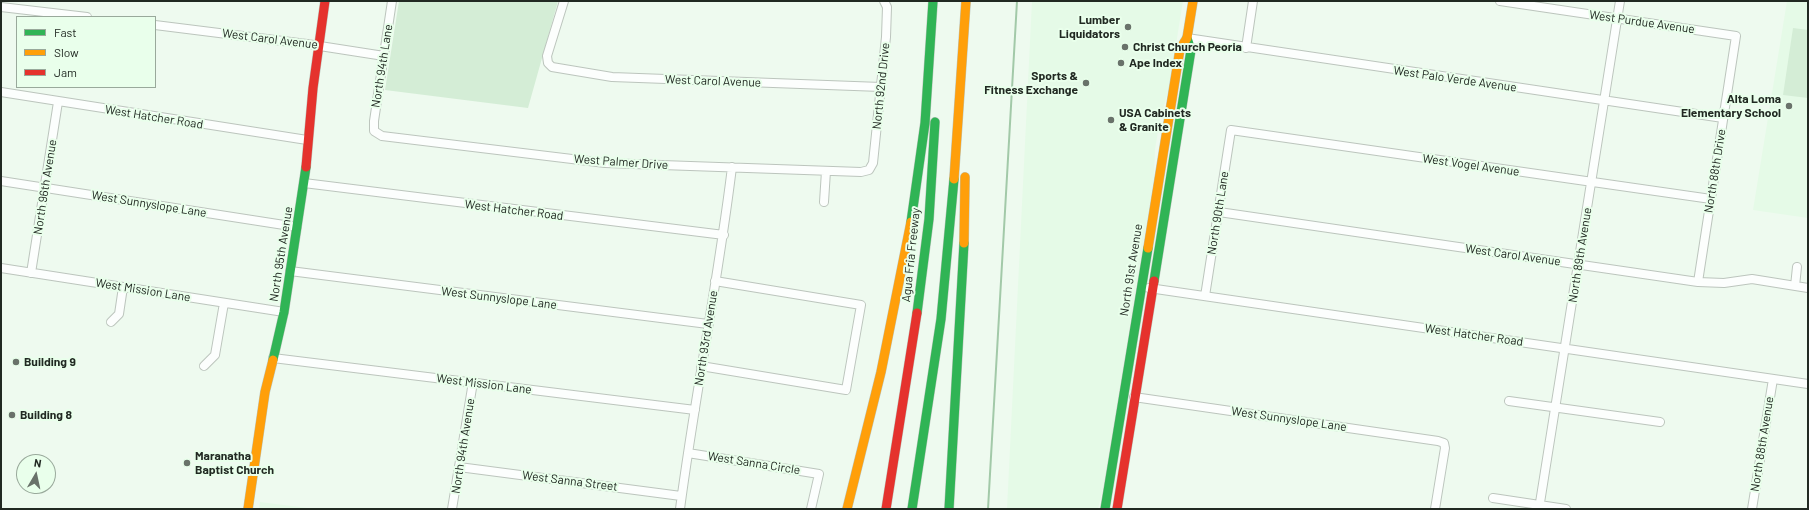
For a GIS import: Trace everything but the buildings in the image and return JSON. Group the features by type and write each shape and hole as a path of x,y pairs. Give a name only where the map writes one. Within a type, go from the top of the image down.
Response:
{"main road":[{"name":"North 95th Avenue","path":"248,509 266,392 284,312 304,183 307,140 325,1"},
{"path":"847,509 874,409 912,211 925,124 933,1"},
{"name":"Agua Fria Freeway","path":"886,509 911,356 926,244 934,132 938,1"},
{"path":"912,509 942,311 955,180 966,1"},
{"name":"North 91st Avenue","path":"1105,509 1180,49 1187,38 1193,1"},
{"path":"965,32 970,75 969,97"},
{"name":"North 91st Avenue","path":"1117,509 1191,50 1187,38"},
{"path":"1161,164 1172,166"},
{"path":"949,509 963,277 965,170"},
{"path":"1123,395 1134,397"},
{"path":"1107,494 1119,496"}],"street":[{"name":"North 94th Lane","path":"374,132 374,121 392,1"},
{"name":"West Carol Avenue","path":"564,1 547,56 548,62 552,67 612,77 881,86"},
{"name":"North 92nd Drive","path":"869,170 873,163 887,29 887,7 884,1"},
{"path":"1246,48 1253,1"},
{"name":"West Purdue Avenue","path":"1500,1 1736,36"},
{"name":"North 89th Avenue","path":"1539,507 1620,1"},
{"path":"1,6 79,16"},
{"name":"West Carol Avenue","path":"156,25 319,45 384,56"},
{"name":"North 88th Drive","path":"1698,282 1736,36"},
{"name":"West Palo Verde Avenue","path":"1187,38 1723,118"},
{"name":"West Hatcher Road","path":"1,92 307,140"},
{"name":"North 96th Avenue","path":"31,273 58,102"},
{"name":"West Vogel Avenue","path":"1231,130 1711,199"},
{"name":"North 90th Lane","path":"1205,296 1231,130"},
{"name":"West Palmer Drive","path":"374,132 382,136 596,162 826,171 862,172 869,170"},
{"name":"North 93rd Avenue","path":"680,509 701,366 724,235 732,167"},
{"path":"824,202 826,171"},
{"name":"West Sunnyslope Lane","path":"1,181 297,227"},
{"name":"West Hatcher Road","path":"304,183 724,235"},
{"name":"West Carol Avenue","path":"1219,212 1698,282 1724,283 1752,279 1808,288"},
{"name":"West Mission Lane","path":"1,268 284,312"},
{"path":"1795,286 1797,268"},
{"name":"West Sunnyslope Lane","path":"290,271 708,324"},
{"path":"701,366 846,390 861,305 715,281"},
{"name":"West Hatcher Road","path":"1141,286 1565,347 1808,384"},
{"path":"111,322 119,314 123,287"},
{"path":"204,366 215,355 224,303"},
{"name":"West Mission Lane","path":"273,358 695,410"},
{"name":"North 88th Avenue","path":"1752,509 1773,379"},
{"name":"North 94th Avenue","path":"452,509 473,382"},
{"name":"West Sunnyslope Lane","path":"1134,397 1444,443 1445,448 1435,509"},
{"path":"1509,401 1660,422"},
{"name":"West Sanna Circle","path":"688,453 819,474 811,509"},
{"name":"West Sanna Street","path":"459,467 681,496"},
{"path":"1493,498 1539,507 1566,509"}],"shaded area":[{"path":"399,1 558,1 528,108 385,90"},
{"path":"1032,1 1183,1 1169,88 1160,120 1155,149 1154,178 1104,484 1098,509 1007,509"},
{"name":"Alta Loma Elementary School","path":"1787,1 1808,1 1808,218 1753,210"},
{"path":"1793,28 1808,30 1808,98 1783,95"},
{"path":"260,502 315,509 259,509"}],"waterway":[{"path":"988,509 1017,1"}],"traffic: fast":[{"path":"911,222 925,123 933,1"},
{"path":"1154,281 1191,50 1187,38"},
{"path":"917,313 929,219 935,122"},
{"path":"273,360 284,312 306,167"},
{"path":"912,509 941,319 954,179"},
{"path":"949,509 964,243"},
{"path":"1105,509 1148,248"}],"traffic: slow":[{"path":"954,179 966,1"},
{"path":"1148,248 1180,49 1187,38 1193,1"},
{"path":"964,243 965,177"},
{"path":"847,509 881,372 911,222"},
{"path":"248,509 265,392 273,360"}],"traffic: jam":[{"path":"306,167 313,88 325,1"},
{"path":"1117,509 1154,281"},
{"path":"886,509 917,313"}],"place":[{"name":"Lumber Liquidators","path":"1128,27"},
{"name":"Christ Church Peoria","path":"1125,47"},
{"name":"Ape Index","path":"1121,63"},
{"name":"Sports & Fitness Exchange","path":"1086,83"},
{"name":"Alta Loma Elementary School","path":"1789,106"},
{"name":"USA Cabinets & Granite","path":"1111,120"},
{"name":"Building 9","path":"16,362"},
{"name":"Building 8","path":"12,415"},
{"name":"Maranatha Baptist Church","path":"187,463"}]}
